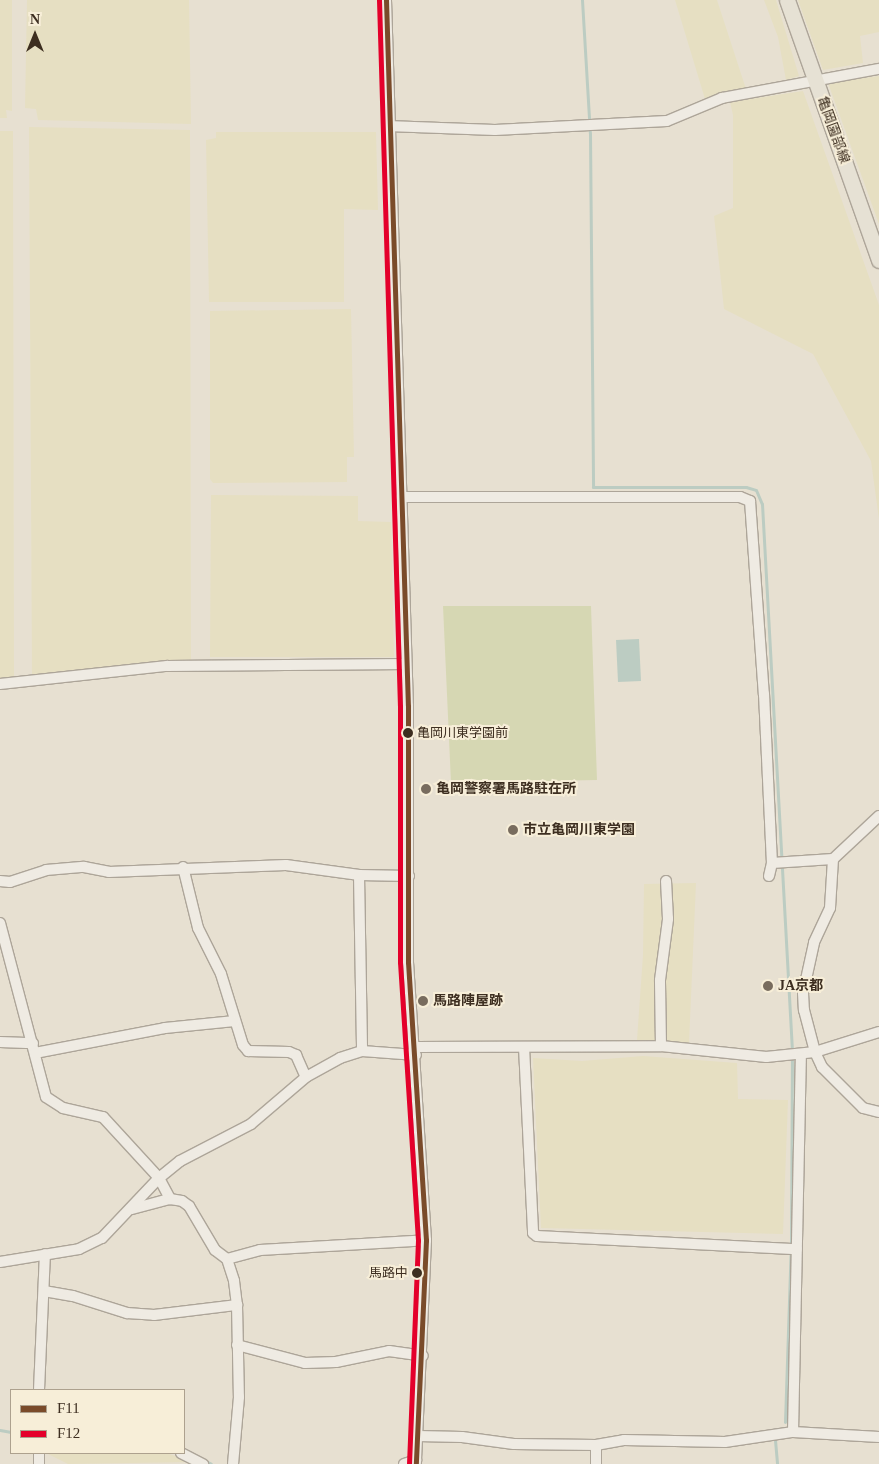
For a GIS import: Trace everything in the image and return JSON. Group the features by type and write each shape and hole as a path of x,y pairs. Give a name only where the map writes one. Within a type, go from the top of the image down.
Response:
{"main road":[{"name":"亀岡園部線","path":"786,0 879,260"}],"street":[{"path":"386,0 388,126 406,664 409,876 408,962 416,1051 426,1240 423,1356 416,1462 404,1464"},
{"path":"388,126 494,130 667,122 707,101 879,69"},
{"path":"401,497 740,497 750,501 764,694 772,863 769,876"},
{"path":"0,684 166,666 406,664"},
{"path":"772,863 833,859 879,816"},
{"path":"833,859 830,908 814,943 803,993 815,1052 822,1067 863,1108 879,1112"},
{"path":"0,881 10,882 46,870 74,868 109,872 183,867 286,865 359,875 409,876"},
{"path":"183,867 198,928 221,974 235,1021 248,1051 289,1052 296,1055 306,1077"},
{"path":"359,875 362,1051"},
{"path":"661,1046 660,980 668,919 666,881"},
{"path":"0,923 46,1097 63,1108 103,1117 159,1178 170,1199"},
{"path":"0,1042 34,1048 165,1028 235,1021"},
{"path":"0,1262 78,1249 102,1238 132,1209 159,1178 180,1162 252,1124 306,1077 340,1058 362,1051 416,1051 524,1046 661,1046 766,1057 815,1052 879,1032"},
{"path":"524,1046 533,1233 537,1236 792,1249"},
{"path":"793,1432 792,1249 801,1054"},
{"path":"132,1209 170,1199 190,1206 215,1250 227,1259 234,1280 237,1305 239,1397 233,1464"},
{"path":"227,1259 260,1250 426,1240"},
{"path":"40,1389 45,1254"},
{"path":"44,1292 73,1296 127,1312 154,1315 237,1305"},
{"path":"237,1344 304,1363 336,1362 389,1350 423,1356"},
{"path":"418,1436 462,1437 514,1444 596,1445 624,1440 724,1442 793,1432 879,1437"},
{"path":"596,1445 596,1464"},
{"path":"183,1454 203,1464"}],"shaded area":[{"path":"0,0 12,0 12,111 6,110 7,118 0,118"},
{"path":"27,0 189,0 191,124 38,120 36,109 25,108"},
{"path":"675,0 717,0 746,89 705,99"},
{"path":"764,0 776,0 799,76 786,80 778,37"},
{"path":"798,0 879,0 879,32 860,36 863,63 823,70"},
{"path":"879,76 879,224 828,83"},
{"path":"803,91 879,305 879,519 871,461 813,354 724,309 714,216 733,208 733,115 730,102"},
{"path":"29,127 190,130 191,660 32,676"},
{"path":"0,131 13,131 14,678 0,678"},
{"path":"216,132 376,132 378,210 344,209 344,302 209,302 206,140 216,138"},
{"path":"351,309 354,457 347,457 347,482 213,483 210,479 210,311"},
{"path":"211,495 358,496 358,521 391,522 394,657 210,657"},
{"path":"639,639 641,681 618,682 616,640"},
{"path":"696,883 689,1043 637,1040 643,955 644,884"},
{"path":"643,1056 737,1063 738,1099 788,1100 783,1234 541,1228 533,1058 582,1061"},
{"path":"48,1454 169,1454 194,1462 68,1464"}],"green space":[{"path":"443,606 591,606 597,780 451,783"}],"waterway":[{"path":"582,0 590,134 593,487 746,487 756,490 762,504 792,1050"},
{"path":"785,1422 791,1242 792,1060"},
{"path":"0,1430 10,1432"},
{"path":"775,1440 777,1464"},
{"path":"185,1451 211,1464"}],"transit line":[{"name":"F12","path":"379,0 400,706 400,962 418,1240 409,1464"},
{"name":"F11","path":"386,0 408,706 408,962 426,1240 416,1464"}],"place":[{"name":"亀岡川東学園前","path":"408,733"},
{"name":"亀岡警察署馬路駐在所","path":"426,789"},
{"name":"市立亀岡川東学園","path":"513,830"},
{"name":"JA京都","path":"768,986"},
{"name":"馬路陣屋跡","path":"423,1001"},
{"name":"馬路中","path":"417,1273"}]}
